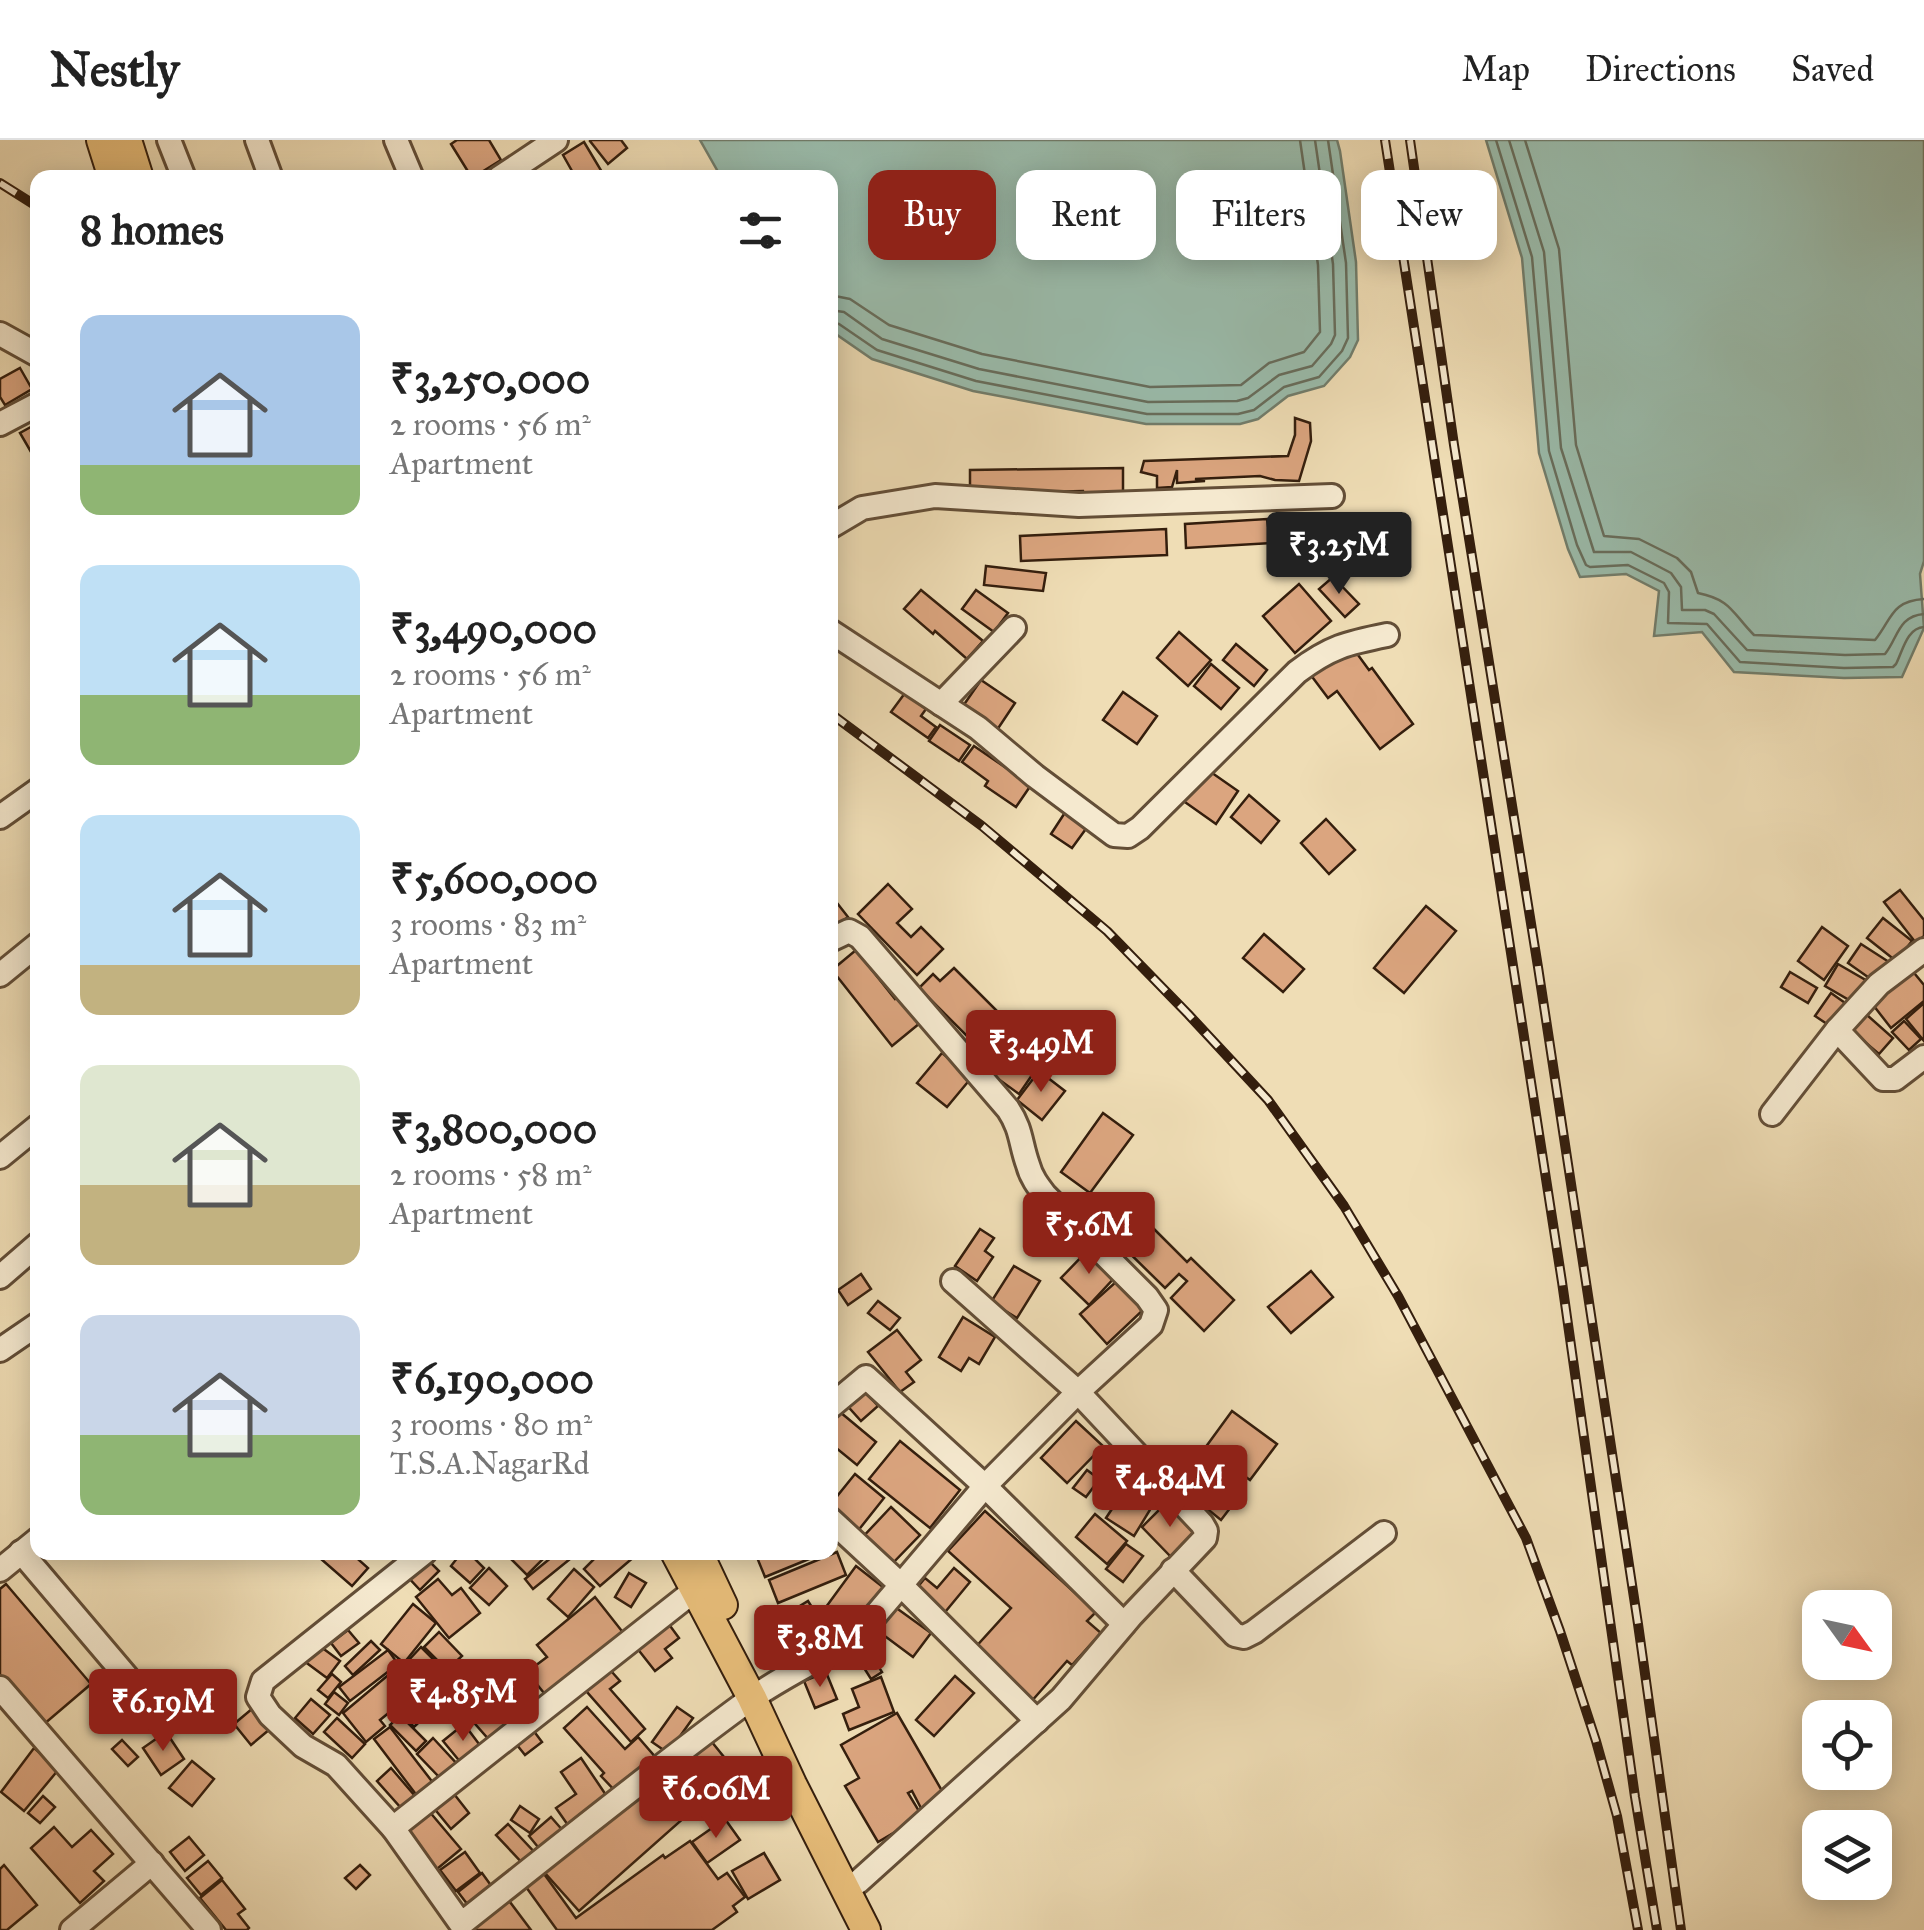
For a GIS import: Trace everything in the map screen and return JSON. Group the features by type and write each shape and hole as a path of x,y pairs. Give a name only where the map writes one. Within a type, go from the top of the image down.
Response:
{"main road":[{"path":"101,140 110,170"},
{"path":"127,140 136,170"},
{"path":"680,1560 758,1694 882,1930"},
{"path":"701,1560 792,1784 866,1930"}],"street":[{"path":"170,140 181,170"},
{"path":"257,140 269,170"},
{"path":"396,140 409,170"},
{"path":"511,170 556,140"},
{"path":"0,334 30,351"},
{"path":"0,424 30,408"},
{"path":"838,523 862,508 935,496 1080,505 1332,496"},
{"path":"941,704 1014,628"},
{"path":"838,635 978,728 1114,835 1128,836 1297,672 1342,644 1387,635"},
{"path":"0,817 30,796"},
{"path":"414,1560 262,1681 258,1697 270,1715 302,1746 336,1765 392,1828 461,1924 694,1740 758,1694 846,1643 867,1625 985,1486 1151,1324 1156,1310 1147,1297 1034,1180 1017,1123 1008,1108 860,938 849,930 838,936"},
{"path":"1772,1114 1837,1030 1879,984 1924,950"},
{"path":"0,975 30,951"},
{"path":"1837,1030 1882,1079 1895,1079 1924,1057"},
{"path":"0,1158 30,1133"},
{"path":"0,1276 30,1251"},
{"path":"858,1882 1061,1700 1124,1624 1206,1538 1206,1531 1078,1392 954,1280"},
{"path":"0,1350 30,1329"},
{"path":"838,1400 866,1377 985,1486 1124,1624"},
{"path":"838,1526 1037,1721"},
{"path":"1173,1570 1235,1635 1244,1637 1384,1534"},
{"path":"0,1570 29,1545"},
{"path":"40,1560 126,1677"},
{"path":"392,1828 694,1590"},
{"path":"0,1688 208,1929"},
{"path":"72,1930 152,1863"}],"water":[{"path":"700,140 1337,140 1356,262 1358,340 1350,357 1324,386 1288,396 1258,419 1240,424 1146,424 973,391 872,359 838,336 838,170 717,170"},
{"path":"1486,140 1924,140 1924,561 1920,574 1924,628 1902,677 1734,672 1702,632 1654,636 1659,591 1626,574 1580,577 1539,453 1522,258"}],"building":[{"path":"457,140 489,140 501,160 485,170 467,170 451,144"},
{"path":"591,140 621,140 627,148 608,164"},
{"path":"584,142 601,170 571,170 563,155"},
{"path":"20,368 30,390 5,405 0,397 0,379"},
{"path":"1295,418 1310,423 1311,441 1299,481 1260,476 1177,483 1177,470 1172,487 1157,488 1157,476 1141,472 1144,461 1288,456 1295,435"},
{"path":"30,427 30,450 20,433"},
{"path":"1123,468 1123,494 1083,491 970,496 970,470"},
{"path":"1267,519 1268,526 1289,525 1290,542 1186,548 1185,524"},
{"path":"1166,529 1167,555 1021,561 1020,536"},
{"path":"986,566 1046,573 1043,591 984,585"},
{"path":"1333,577 1359,604 1345,617 1319,589"},
{"path":"1299,584 1331,621 1295,653 1263,616"},
{"path":"921,590 983,641 967,659 904,609"},
{"path":"976,590 1008,613 994,632 962,609"},
{"path":"1179,632 1211,660 1188,686 1157,658"},
{"path":"1236,644 1267,670 1254,686 1223,660"},
{"path":"1350,644 1413,724 1380,749 1337,691 1328,698 1310,674"},
{"path":"1211,664 1239,688 1221,709 1194,686"},
{"path":"981,680 1015,703 997,730 963,706"},
{"path":"1123,692 1157,716 1137,744 1103,720"},
{"path":"905,693 926,709 921,716 936,727 928,738 891,712"},
{"path":"940,725 970,745 959,761 929,741"},
{"path":"974,746 1031,785 1016,807 985,786 988,781 962,762"},
{"path":"1205,768 1238,791 1216,824 1182,800"},
{"path":"1249,795 1279,821 1261,843 1231,817"},
{"path":"1066,811 1088,826 1072,848 1051,834"},
{"path":"1326,819 1355,850 1329,874 1301,843"},
{"path":"888,884 912,909 897,923 911,937 921,927 943,949 917,975 858,914"},
{"path":"1900,890 1924,920 1924,936 1916,943 1884,902"},
{"path":"838,904 848,917 838,925"},
{"path":"1426,906 1456,931 1404,993 1374,968"},
{"path":"1883,918 1912,941 1896,961 1867,938"},
{"path":"1822,927 1848,946 1824,980 1798,961"},
{"path":"1264,934 1304,969 1283,992 1243,958"},
{"path":"1861,944 1889,962 1875,982 1848,963"},
{"path":"856,950 920,1023 892,1046 838,978 838,965"},
{"path":"1838,964 1869,982 1856,1004 1825,986"},
{"path":"954,968 997,1011 993,1015 1016,1037 992,1061 919,988 933,974 940,981"},
{"path":"1910,968 1924,985 1924,1001 1891,1028 1870,1001"},
{"path":"1790,972 1817,988 1808,1003 1781,987"},
{"path":"1831,993 1848,1005 1833,1028 1815,1016"},
{"path":"1924,1003 1924,1041 1906,1019"},
{"path":"1867,1015 1893,1038 1879,1054 1852,1031"},
{"path":"1904,1021 1921,1039 1909,1050 1892,1032"},
{"path":"1010,1044 1039,1065 1019,1094 990,1073"},
{"path":"942,1053 972,1077 947,1107 917,1083"},
{"path":"1039,1071 1065,1091 1042,1120 1017,1100"},
{"path":"1103,1113 1133,1135 1090,1193 1061,1172"},
{"path":"1134,1209 1187,1262 1191,1258 1234,1300 1204,1331 1171,1298 1187,1281 1179,1274 1165,1288 1110,1234"},
{"path":"980,1229 994,1238 985,1251 993,1257 977,1281 955,1266"},
{"path":"1088,1250 1116,1276 1089,1305 1061,1278"},
{"path":"1014,1266 1040,1281 1017,1318 991,1302"},
{"path":"1311,1271 1333,1297 1291,1333 1268,1307"},
{"path":"861,1274 871,1289 848,1305 838,1290"},
{"path":"1117,1281 1143,1310 1107,1344 1080,1314"},
{"path":"878,1301 900,1318 890,1330 868,1313"},
{"path":"963,1317 995,1337 979,1364 969,1358 961,1371 939,1357"},
{"path":"897,1330 921,1360 906,1372 914,1382 900,1392 868,1352"},
{"path":"861,1387 878,1406 861,1421 844,1402"},
{"path":"838,1410 876,1442 857,1465 838,1450"},
{"path":"1232,1411 1277,1444 1250,1480 1205,1448"},
{"path":"1076,1421 1103,1446 1067,1483 1041,1458"},
{"path":"900,1441 960,1490 930,1528 869,1479"},
{"path":"1200,1447 1238,1477 1227,1491 1237,1499 1221,1520 1173,1481"},
{"path":"1087,1470 1107,1485 1102,1490 1095,1485 1086,1497 1073,1488"},
{"path":"855,1474 884,1498 857,1532 838,1517 838,1495"},
{"path":"1129,1483 1156,1500 1134,1536 1106,1518"},
{"path":"1167,1502 1197,1533 1172,1558 1142,1527"},
{"path":"891,1507 920,1535 888,1568 859,1541"},
{"path":"985,1511 1096,1612 1087,1621 1101,1633 1072,1665 1067,1661 1030,1703 973,1650 1011,1608 948,1551"},
{"path":"1095,1514 1127,1541 1107,1564 1076,1537"},
{"path":"1126,1544 1143,1556 1123,1582 1106,1569"},
{"path":"838,1555 846,1575 778,1603 769,1580 818,1560 838,1560"},
{"path":"322,1560 359,1560 368,1568 352,1586"},
{"path":"422,1560 428,1560 439,1571 420,1590 406,1575"},
{"path":"456,1560 476,1560 484,1568 470,1583 451,1566"},
{"path":"512,1560 542,1560 527,1575"},
{"path":"548,1560 569,1560 533,1589 525,1579"},
{"path":"593,1560 630,1560 600,1586 584,1569"},
{"path":"758,1560 807,1560 765,1577"},
{"path":"856,1566 888,1591 865,1621 858,1615 850,1626 826,1607"},
{"path":"489,1568 507,1586 489,1605 470,1588"},
{"path":"954,1568 970,1582 941,1617 912,1594 925,1578 937,1588"},
{"path":"574,1569 594,1587 568,1617 548,1599"},
{"path":"629,1573 646,1583 631,1607 615,1597"},
{"path":"438,1579 452,1595 461,1588 480,1613 449,1638 416,1597"},
{"path":"6,1584 91,1684 43,1725 0,1675 0,1589"},
{"path":"595,1597 625,1635 548,1698 527,1672 547,1657 537,1645"},
{"path":"808,1601 823,1625 779,1652 764,1628"},
{"path":"413,1604 436,1623 404,1663 381,1644"},
{"path":"895,1607 931,1633 913,1657 878,1631"},
{"path":"665,1619 679,1638 665,1649 672,1658 655,1671 633,1643"},
{"path":"348,1630 359,1643 341,1656 331,1643"},
{"path":"439,1632 462,1656 447,1670 424,1647"},
{"path":"371,1641 380,1650 353,1675 345,1666"},
{"path":"317,1644 340,1661 327,1678 304,1661"},
{"path":"865,1645 882,1672 871,1679 854,1652"},
{"path":"421,1647 444,1670 429,1684 407,1662"},
{"path":"388,1650 398,1664 350,1701 339,1687"},
{"path":"604,1663 620,1681 610,1689 645,1729 631,1742 580,1684"},
{"path":"399,1666 418,1689 380,1720 385,1726 366,1742 343,1713"},
{"path":"454,1670 474,1689 455,1708 436,1688"},
{"path":"826,1672 837,1699 815,1708 804,1681"},
{"path":"332,1674 341,1682 328,1698 318,1690"},
{"path":"955,1676 974,1693 934,1736 916,1720"},
{"path":"881,1677 894,1712 849,1730 843,1714 859,1707 852,1689"},
{"path":"499,1682 525,1711 491,1742 462,1709"},
{"path":"334,1692 348,1703 339,1715 325,1704"},
{"path":"416,1698 430,1712 414,1727 401,1712"},
{"path":"311,1699 330,1715 313,1734 295,1718"},
{"path":"587,1707 625,1749 638,1737 657,1759 618,1794 564,1728"},
{"path":"677,1707 693,1718 668,1753 652,1742"},
{"path":"253,1708 270,1729 251,1745 234,1724"},
{"path":"897,1713 945,1796 922,1810 912,1791 908,1793 922,1816 878,1842 845,1786 859,1778 841,1745"},
{"path":"400,1715 426,1741 416,1751 390,1725"},
{"path":"337,1718 365,1744 352,1758 324,1732"},
{"path":"464,1724 482,1748 462,1764 443,1741"},
{"path":"530,1726 542,1742 525,1755 513,1740"},
{"path":"390,1727 434,1784 418,1797 374,1739"},
{"path":"166,1732 184,1759 161,1775 143,1748"},
{"path":"707,1736 728,1762 723,1767 736,1783 702,1812 667,1769"},
{"path":"433,1738 458,1765 442,1780 417,1754"},
{"path":"122,1740 138,1757 128,1766 112,1749"},
{"path":"34,1748 59,1769 24,1811 1,1792"},
{"path":"581,1758 610,1801 570,1828 556,1808 576,1794 561,1772"},
{"path":"192,1761 214,1779 192,1806 169,1788"},
{"path":"391,1768 415,1796 401,1808 377,1781"},
{"path":"660,1770 694,1809 579,1911 545,1873"},
{"path":"447,1785 469,1813 451,1829 428,1801"},
{"path":"43,1796 55,1807 40,1823 28,1813"},
{"path":"423,1804 461,1849 437,1869 400,1824"},
{"path":"520,1806 539,1819 530,1833 511,1820"},
{"path":"551,1817 565,1833 542,1852 529,1836"},
{"path":"725,1819 740,1840 707,1863 692,1842"},
{"path":"508,1824 538,1856 526,1867 496,1835"},
{"path":"54,1827 72,1847 91,1830 113,1854 94,1871 104,1881 80,1903 31,1848"},
{"path":"189,1837 204,1855 185,1871 170,1852"},
{"path":"690,1841 718,1879 727,1873 745,1897 733,1906 737,1912 712,1930 557,1930 521,1880 539,1867 576,1918 663,1855 665,1858"},
{"path":"465,1852 480,1873 456,1891 440,1870"},
{"path":"764,1853 780,1880 748,1899 732,1871"},
{"path":"208,1861 222,1878 201,1895 187,1878"},
{"path":"4,1865 37,1905 7,1930 0,1930 0,1869"},
{"path":"360,1865 370,1875 356,1889 345,1878"},
{"path":"482,1873 495,1891 471,1909 458,1892"},
{"path":"222,1880 245,1909 238,1914 247,1930 226,1930 200,1898"},
{"path":"507,1898 531,1930 472,1930"}],"railway":[{"path":"1385,140 1562,1282 1657,1930"},
{"path":"1410,140 1638,1624 1681,1930"},
{"path":"0,183 30,202"},
{"path":"838,719 982,826 1107,931 1268,1100 1344,1206 1398,1296 1526,1538 1596,1741 1617,1816 1638,1930"}]}
